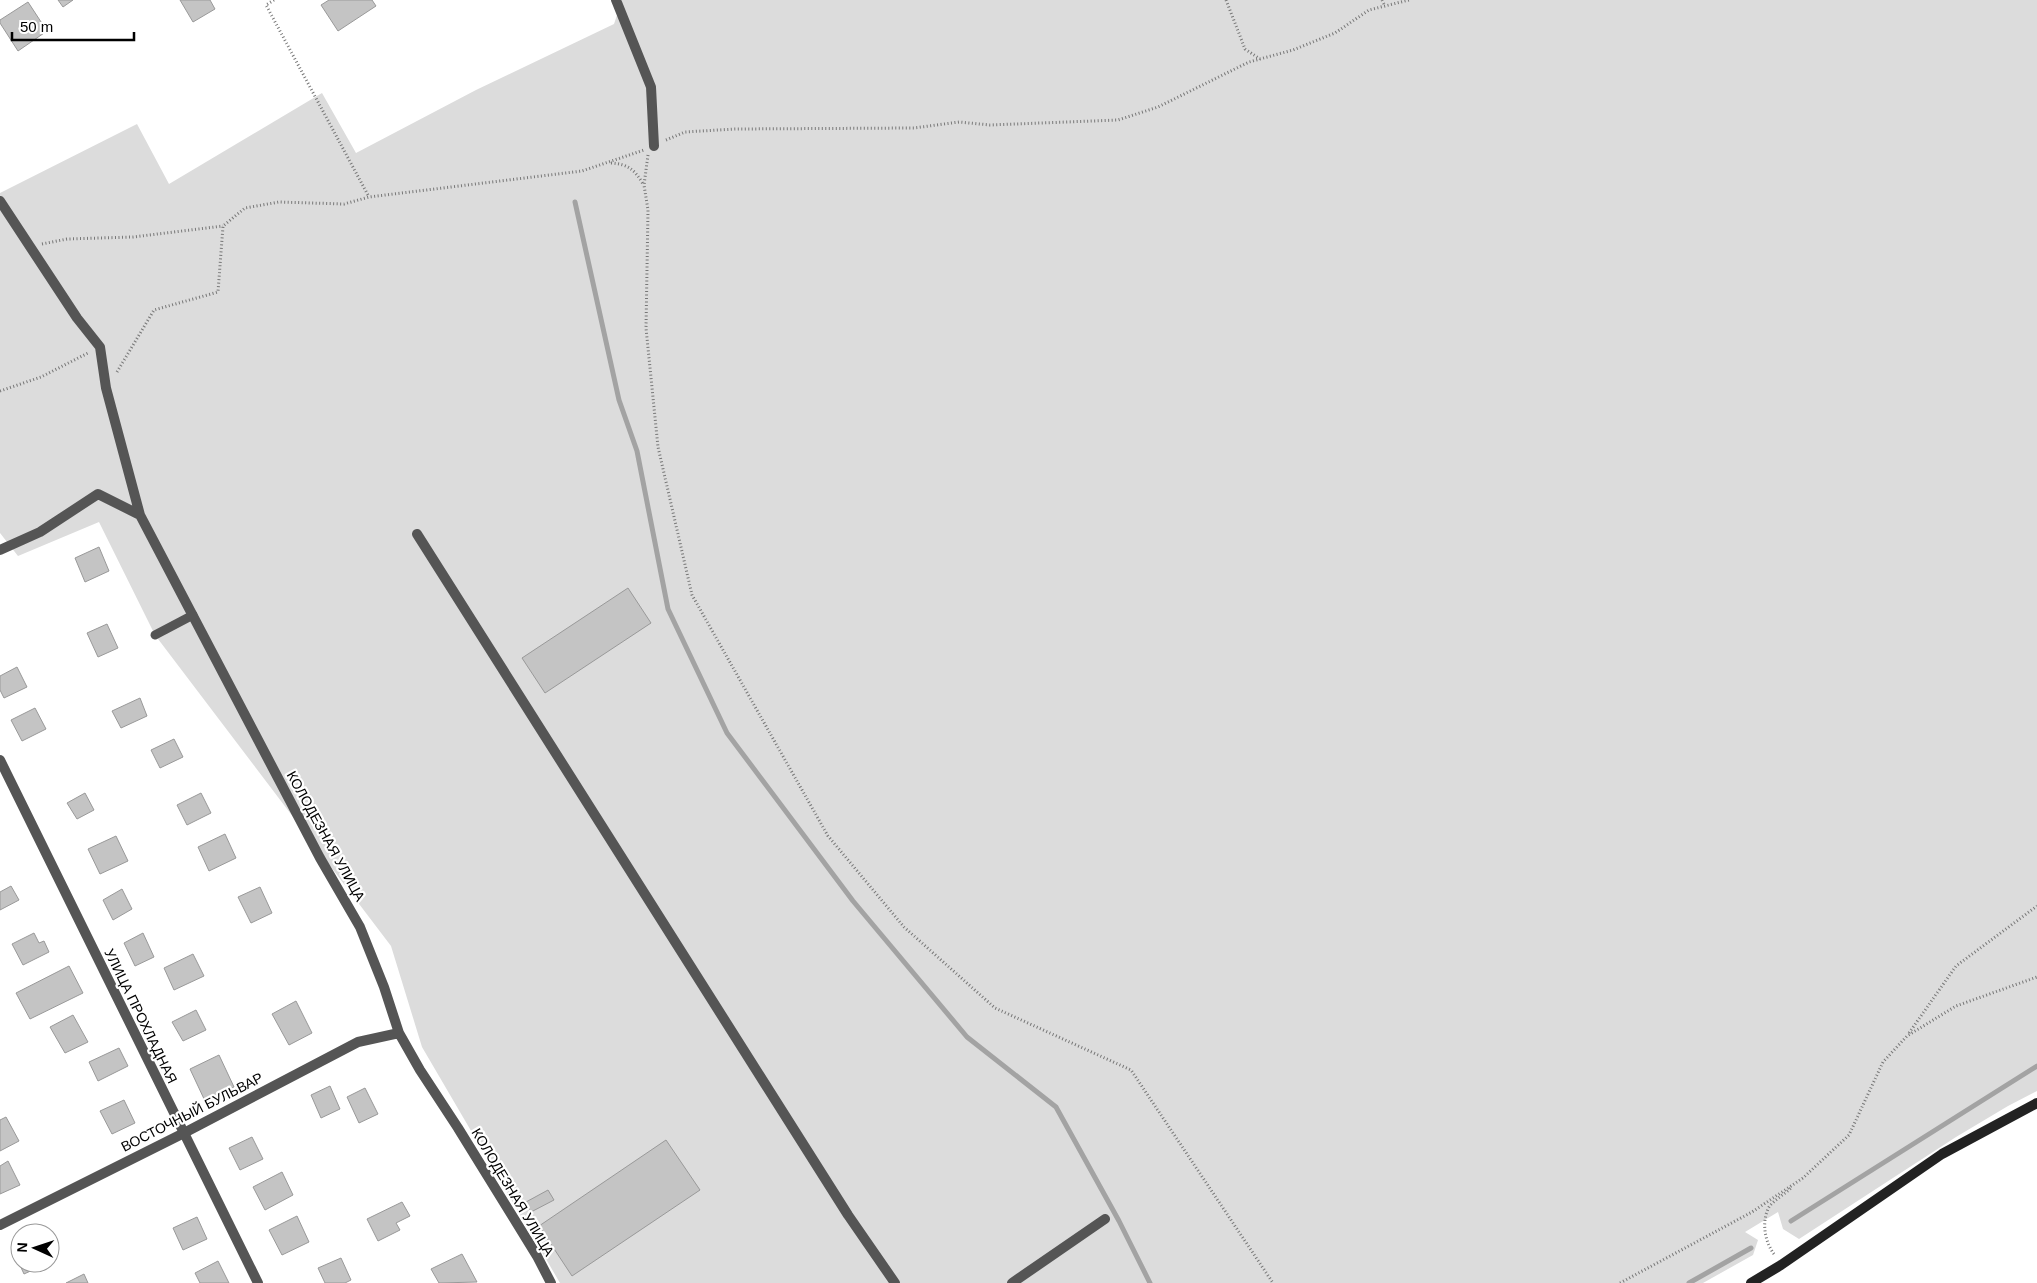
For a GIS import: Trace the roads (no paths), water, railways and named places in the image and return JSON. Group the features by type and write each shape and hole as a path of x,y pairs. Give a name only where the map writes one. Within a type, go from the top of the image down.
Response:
{"street":[{"path":"616,0 651,86 654,146"},
{"name":"КОЛОДЕЗНАЯ УЛИЦА","path":"0,201 77,318 100,347 106,388 140,515 320,858 360,927 384,987 399,1032 420,1070 537,1256 551,1283"},
{"path":"0,550 40,532 98,494 140,515"},
{"path":"417,534 838,1199 895,1283"},
{"name":"УЛИЦА ПРОХЛАДНАЯ","path":"0,760 258,1283"},
{"name":"ВОСТОЧНЫЙ БУЛЬВАР","path":"0,1225 184,1133 358,1042 399,1032"},
{"path":"1751,1283 1781,1265 1942,1154 2037,1103"},
{"path":"1012,1283 1105,1219"}],"lane":[{"path":"155,635 193,615"}],"waterway":[{"path":"575,202 619,400 637,451 668,609 727,733 853,901 967,1037 1056,1107 1119,1221 1150,1283"},
{"path":"1791,1221 2037,1066"},
{"path":"1689,1283 1751,1248"}]}
